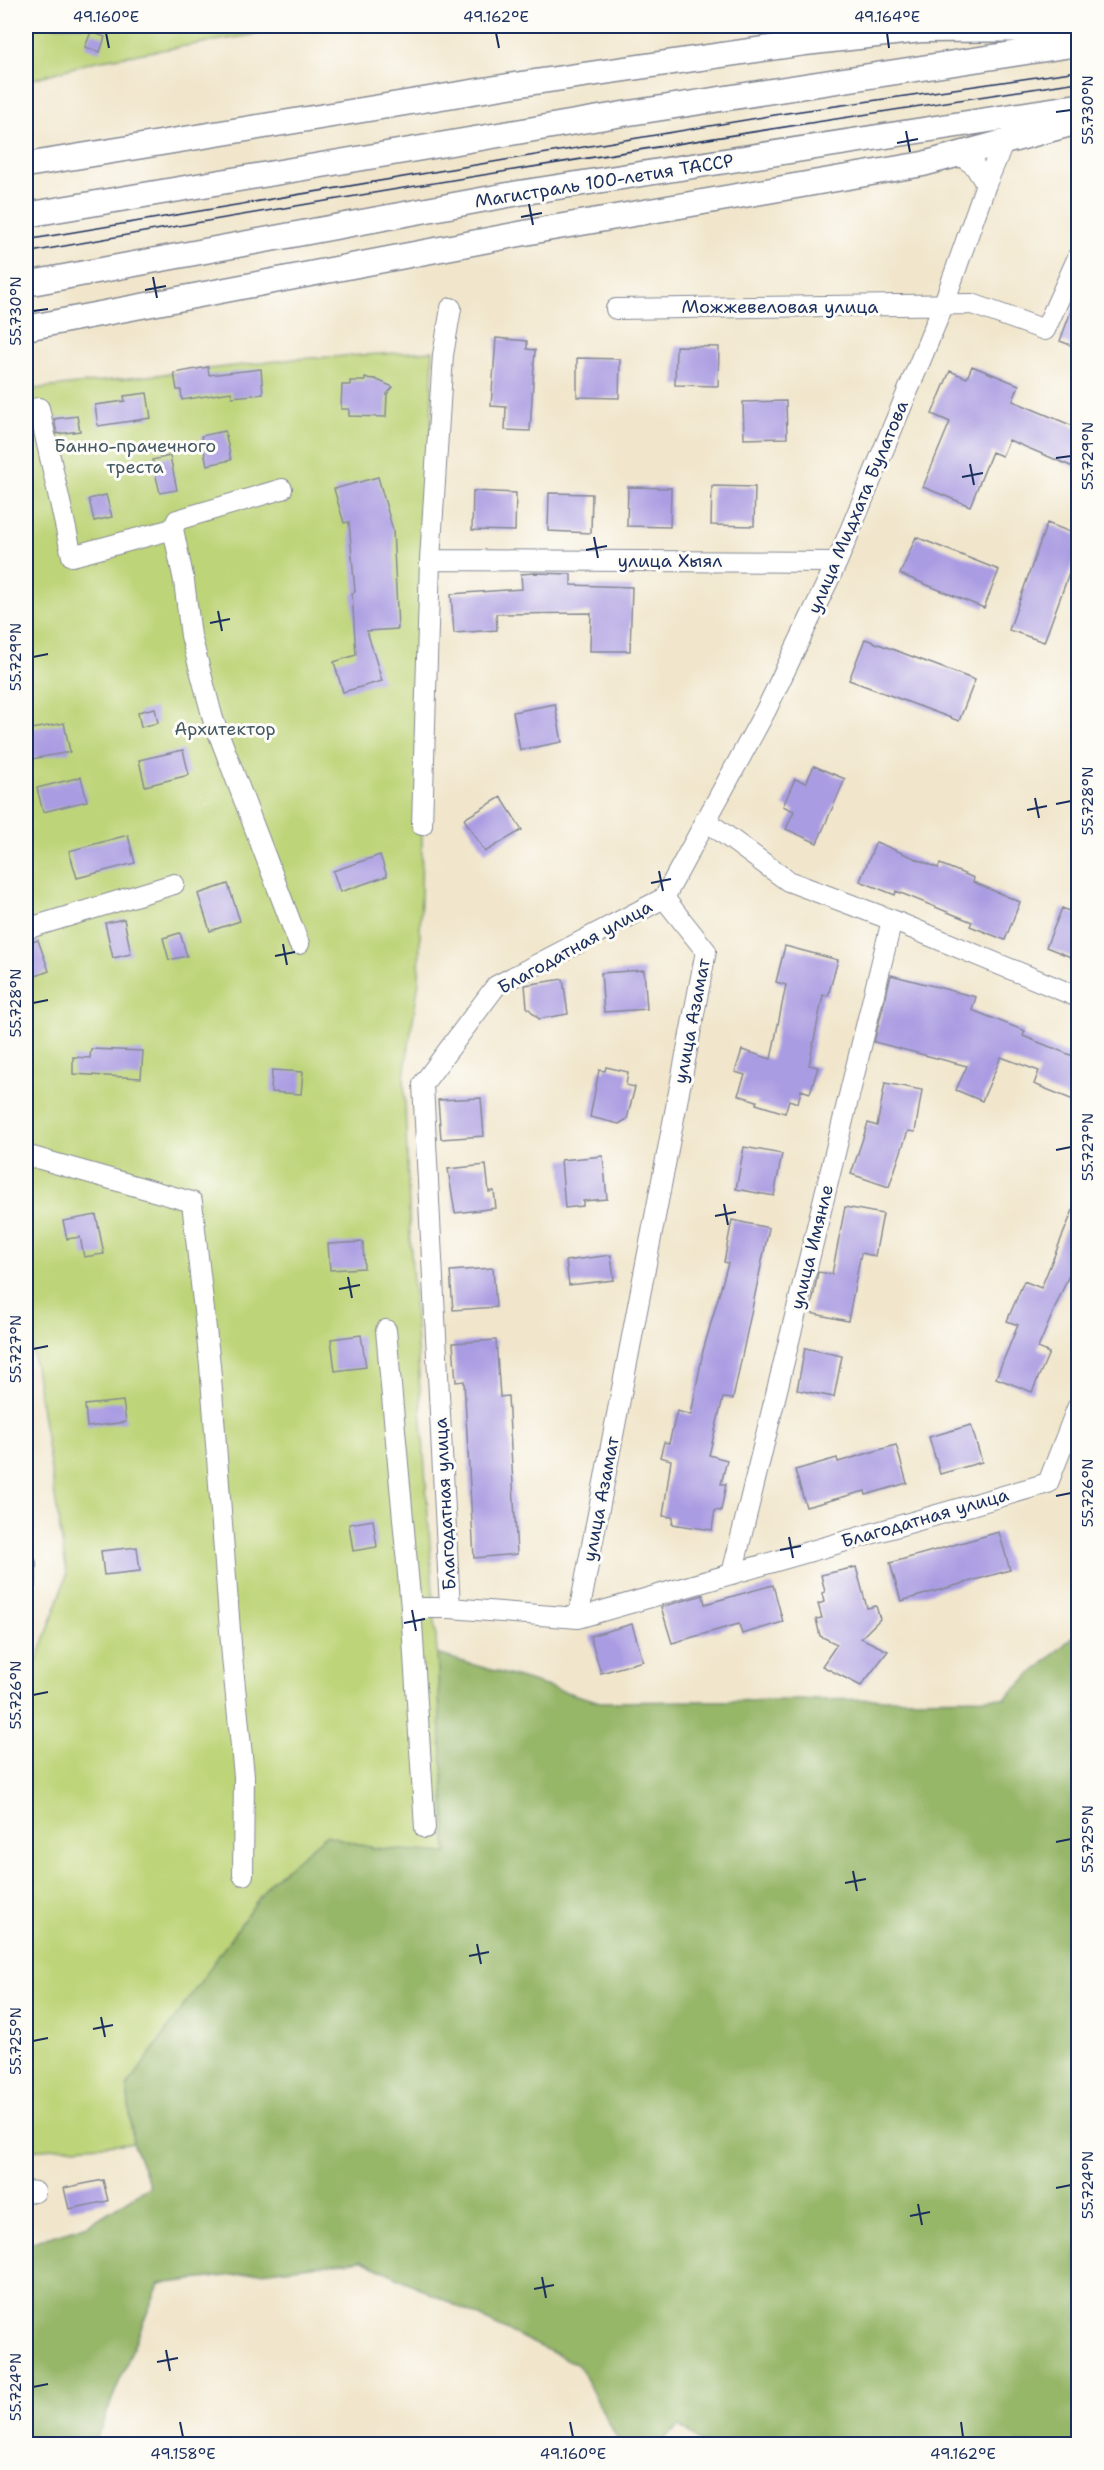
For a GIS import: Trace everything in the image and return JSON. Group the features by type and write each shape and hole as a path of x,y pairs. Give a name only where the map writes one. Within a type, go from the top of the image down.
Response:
{"main road":[{"path":"26,165 521,84 805,43 921,30 1078,29"},
{"path":"26,215 623,114 1078,44"},
{"name":"Магистраль 100-летия ТАССР","path":"26,284 519,193 1078,106"},
{"path":"26,328 534,231 923,164 1078,122"}],"street":[{"name":"улица Мидхата Булатова","path":"705,820 766,710 837,562 944,306 986,184 1003,144"},
{"path":"960,155 974,165 986,184"},
{"name":"Можжевеловая улица","path":"616,309 972,304 1045,330 1078,257"},
{"path":"422,825 430,560 443,355 451,308"},
{"path":"26,410 39,408 72,556 173,529"},
{"path":"282,489 177,520 173,529 184,582 191,636 213,719 299,944"},
{"name":"улица Хыял","path":"430,560 837,562"},
{"path":"664,898 705,820 788,881 891,920 1078,997"},
{"path":"26,929 174,884"},
{"name":"Благодатная улица","path":"664,898 496,986 423,1084 450,1608 578,1618 1048,1483 1078,1406"},
{"name":"улица Азамат","path":"578,1618 706,951 664,898"},
{"name":"улица Имянле","path":"732,1574 891,920"},
{"path":"26,1155 192,1202 210,1365 232,1657 244,1776 243,1875"},
{"path":"386,1330 411,1608 425,1828"},
{"path":"26,1564 26,1582"},
{"path":"411,1608 450,1608"}],"green space":[{"path":"26,26 304,26 96,61 26,81"},
{"path":"433,351 419,981 404,1076 410,1237 437,1654 447,1854 373,1848 326,1835 127,2086 133,2143 26,2150 26,1693 67,1575 26,1308 26,390 295,359"},
{"path":"1078,1632 1078,2444 703,2444 680,2426 657,2444 620,2444 578,2365 362,2260 159,2284 94,2444 26,2444 26,2244 88,2225 150,2186 133,2143 127,2087 270,1882 326,1835 373,1848 447,1853 437,1654 600,1702 1005,1698"}],"building":[{"path":"91,32 105,37 100,52 85,47"},
{"path":"1078,295 1078,348 1060,341"},
{"path":"496,338 527,341 527,349 535,350 530,431 505,430 506,407 491,406"},
{"path":"676,346 719,347 718,386 675,385"},
{"path":"577,358 620,359 619,398 577,397"},
{"path":"972,366 1019,385 1013,401 1078,428 1078,469 1009,440 1002,456 992,452 970,506 923,487 950,422 932,414 950,371 967,378"},
{"path":"208,367 209,375 261,369 263,394 232,397 231,392 182,400 181,390 177,390 174,373"},
{"path":"365,378 375,379 393,387 387,394 386,417 349,416 349,409 341,409 342,385 350,385 350,381 365,381"},
{"path":"147,393 151,418 98,426 95,405 125,401 124,396"},
{"path":"786,401 787,438 744,439 743,402"},
{"path":"77,416 80,431 57,434 54,419"},
{"path":"225,431 231,460 207,465 201,436"},
{"path":"170,456 177,490 160,493 152,460"},
{"path":"378,477 393,530 398,629 367,631 382,681 343,692 334,662 356,655 352,593 355,592 349,522 344,523 334,489"},
{"path":"712,486 755,487 754,526 711,525"},
{"path":"628,487 671,488 670,527 627,526"},
{"path":"473,491 516,493 515,531 472,530"},
{"path":"549,493 592,494 591,533 548,531"},
{"path":"106,495 112,517 94,521 89,499"},
{"path":"1047,523 1078,535 1078,549 1044,642 1009,630"},
{"path":"916,537 999,570 984,608 900,574"},
{"path":"521,574 571,574 571,585 632,587 630,651 590,651 591,613 496,614 497,630 454,633 451,594 522,589"},
{"path":"865,639 975,680 959,721 849,680"},
{"path":"555,704 562,742 520,750 513,712"},
{"path":"155,708 158,723 141,727 138,712"},
{"path":"64,723 70,752 26,760 26,730"},
{"path":"183,750 189,775 145,786 139,760"},
{"path":"814,766 845,779 817,843 786,829 794,811 783,806 795,779 806,783"},
{"path":"81,777 87,801 43,812 37,788"},
{"path":"501,797 522,830 485,852 464,819"},
{"path":"128,835 135,863 77,878 69,851"},
{"path":"876,842 938,868 940,864 974,878 973,882 1020,902 1005,940 970,926 972,922 896,891 895,895 860,881"},
{"path":"380,855 387,876 340,892 333,871"},
{"path":"228,884 240,921 210,931 198,894"},
{"path":"1062,908 1078,915 1078,960 1046,947"},
{"path":"124,919 131,954 113,958 105,923"},
{"path":"180,933 187,956 169,960 163,938"},
{"path":"38,940 49,971 26,980 26,944"},
{"path":"785,946 838,960 828,996 823,995 809,1065 818,1067 810,1093 801,1090 798,1103 789,1100 785,1113 756,1104 757,1101 738,1095 745,1075 735,1072 742,1050 771,1059 786,985 776,982"},
{"path":"644,970 647,1009 604,1012 601,973"},
{"path":"891,975 976,997 972,1010 1025,1031 1023,1036 1078,1058 1078,1102 1034,1084 1039,1071 1001,1057 982,1101 956,1090 967,1066 874,1042"},
{"path":"563,979 568,1014 539,1019 527,1007 525,985"},
{"path":"91,1049 143,1051 141,1078 73,1074 73,1057 90,1058"},
{"path":"606,1067 628,1072 626,1085 635,1087 627,1119 619,1124 590,1117 599,1070 605,1071"},
{"path":"272,1070 303,1072 301,1094 271,1092"},
{"path":"885,1083 922,1090 915,1132 908,1131 889,1187 851,1174 868,1123 877,1126"},
{"path":"481,1098 484,1136 441,1139 438,1100"},
{"path":"744,1147 782,1154 774,1196 736,1189"},
{"path":"603,1156 607,1199 583,1201 583,1206 565,1208 561,1160"},
{"path":"486,1165 489,1192 494,1191 496,1208 455,1213 448,1169"},
{"path":"1078,1198 1078,1279 1069,1275 1038,1348 1049,1353 1032,1392 996,1378 1018,1325 1007,1321 1024,1281 1041,1288"},
{"path":"845,1207 883,1214 875,1256 861,1253 848,1321 810,1313 818,1272 832,1274"},
{"path":"96,1215 104,1254 84,1257 80,1237 67,1239 63,1221"},
{"path":"732,1220 769,1228 733,1399 723,1398 709,1455 727,1460 721,1484 726,1484 721,1511 715,1510 712,1530 672,1524 673,1517 663,1516 671,1460 660,1457 664,1442 669,1443 677,1411 691,1415 703,1351 728,1263 724,1262"},
{"path":"363,1242 364,1268 330,1270 328,1244"},
{"path":"611,1255 614,1280 569,1285 566,1261"},
{"path":"493,1268 496,1307 453,1310 450,1271"},
{"path":"361,1335 366,1367 335,1371 331,1339"},
{"path":"496,1340 500,1397 508,1396 517,1554 474,1558 464,1381 456,1382 453,1343"},
{"path":"805,1348 842,1356 834,1397 797,1390"},
{"path":"123,1401 126,1422 87,1427 85,1405"},
{"path":"971,1425 982,1462 940,1474 929,1437"},
{"path":"896,1445 907,1483 866,1495 865,1491 806,1507 795,1470 837,1458 838,1462"},
{"path":"373,1520 377,1547 353,1551 349,1524"},
{"path":"999,1532 1010,1570 901,1601 890,1563"},
{"path":"137,1547 140,1571 104,1575 101,1551"},
{"path":"856,1567 867,1608 876,1606 880,1619 861,1638 888,1651 861,1686 822,1666 837,1644 820,1636 816,1619 822,1618 818,1604 824,1602 822,1593 825,1592 821,1575"},
{"path":"773,1585 783,1622 742,1634 739,1624 672,1643 661,1607 703,1595 705,1604"},
{"path":"632,1624 643,1661 601,1673 590,1636"},
{"path":"103,2180 108,2201 69,2209 64,2188"}],"tram line":[{"path":"26,240 787,113 1078,71"},
{"path":"26,253 551,164 1078,82"}],"park label":[{"name":"Банно-прачечного треста","path":"135,456"},
{"name":"Архитектор","path":"225,729"}]}
